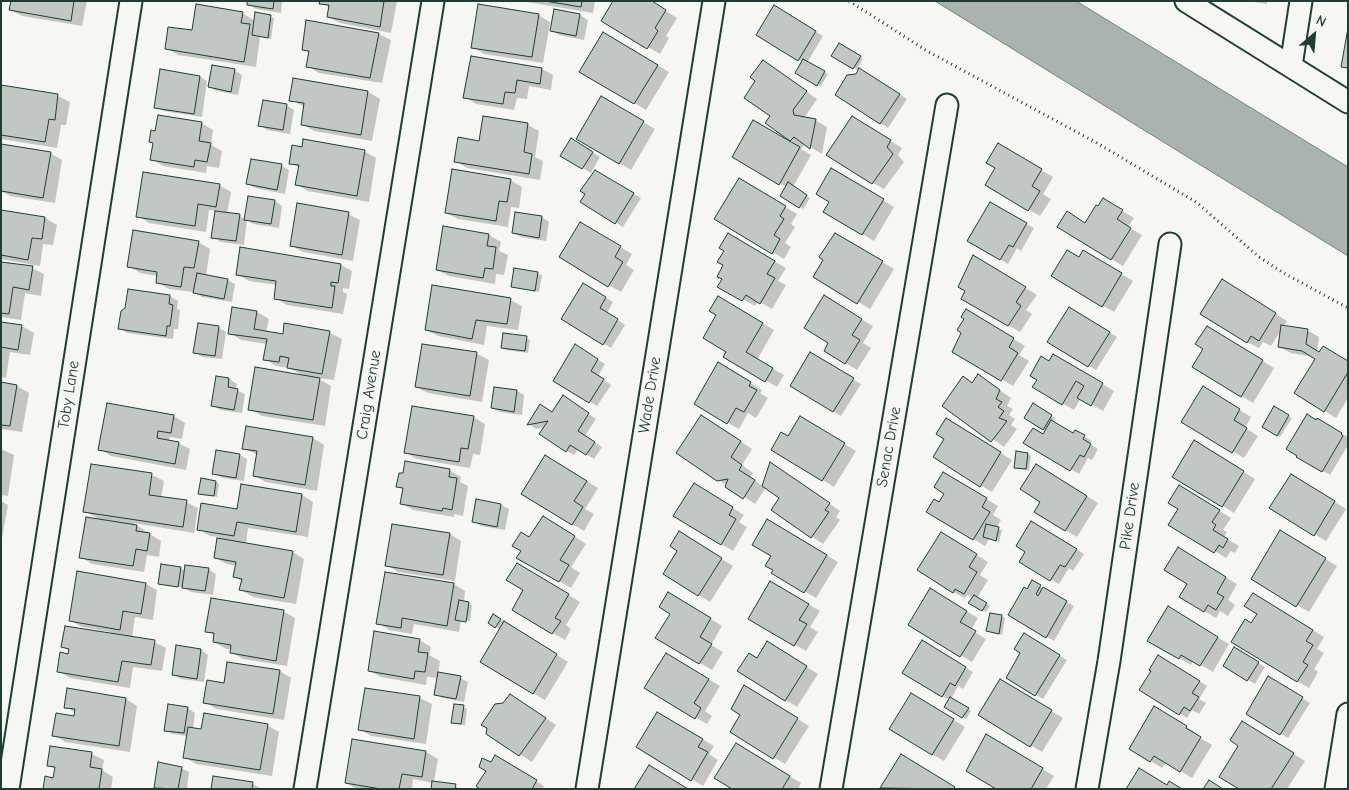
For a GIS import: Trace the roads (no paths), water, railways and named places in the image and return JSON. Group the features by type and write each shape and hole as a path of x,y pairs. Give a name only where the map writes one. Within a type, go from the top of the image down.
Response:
{"street":[{"name":"Toby Lane","path":"8,789 131,1"},
{"name":"Craig Avenue","path":"305,789 433,1"},
{"name":"Wade Drive","path":"587,789 714,1"},
{"path":"1186,1 1348,102"},
{"path":"1291,66 1301,1"},
{"name":"Senac Drive","path":"831,789 947,105"},
{"name":"Pike Drive","path":"1087,789 1109,661 1170,244"},
{"path":"1336,789 1348,714"}]}
